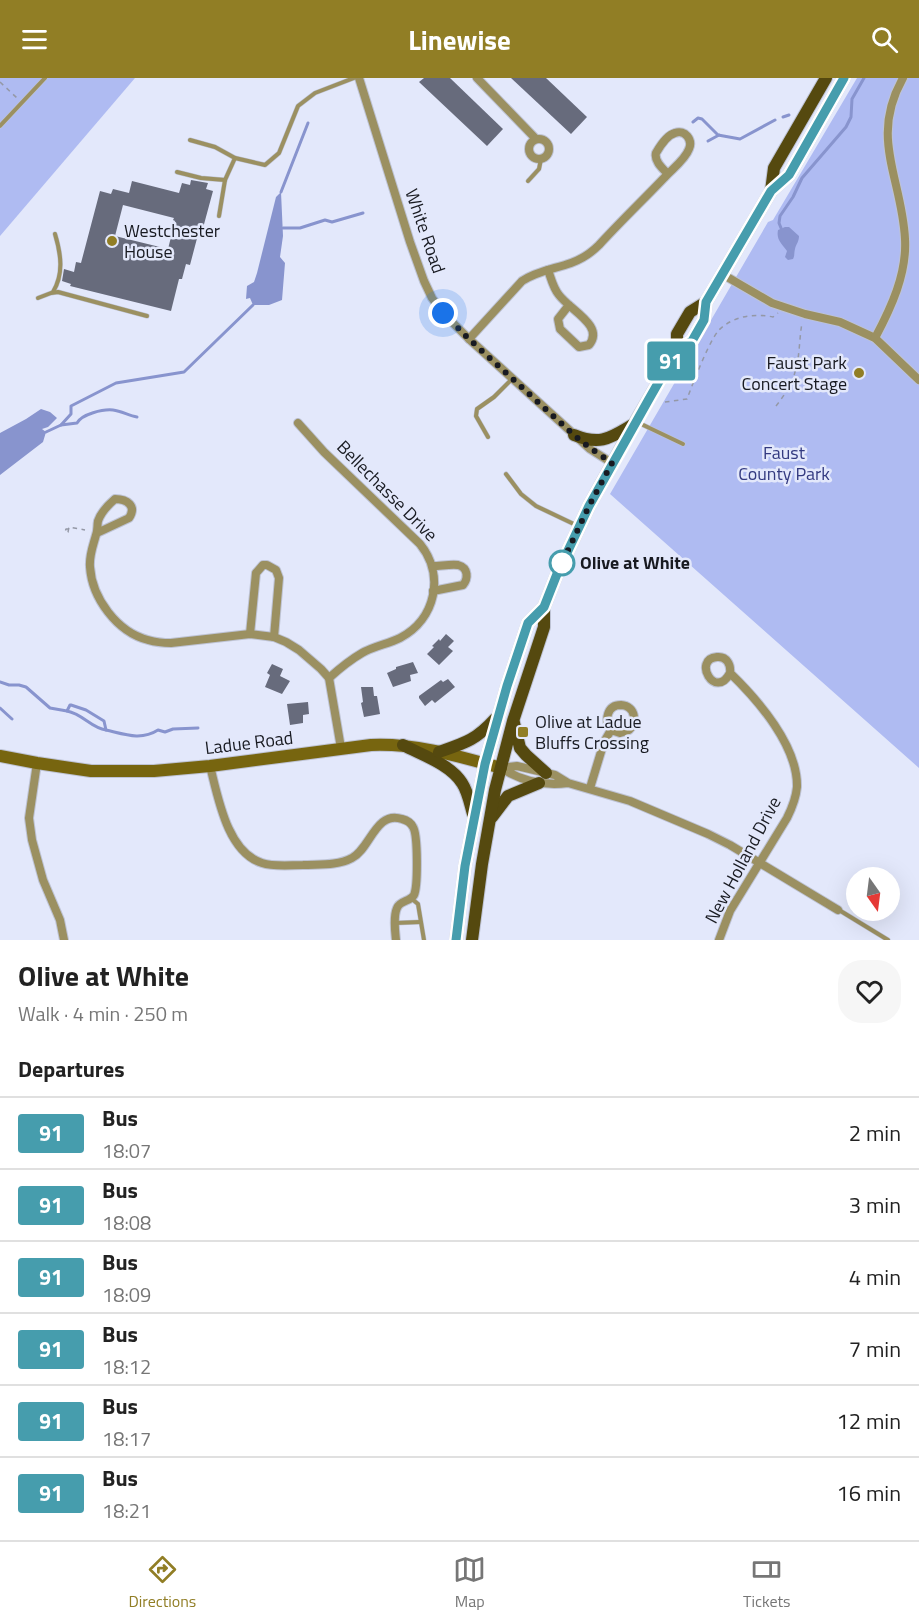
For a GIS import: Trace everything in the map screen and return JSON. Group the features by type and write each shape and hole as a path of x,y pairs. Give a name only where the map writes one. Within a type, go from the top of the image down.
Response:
{"main road":[{"path":"771,191 774,168 826,78"},
{"path":"472,940 489,820 501,768 513,721 544,627 544,607 557,574 579,527 635,422 677,350 692,341 704,320 706,302 722,274 771,191 789,175 844,78"},
{"path":"574,435 597,441 611,437 635,422"},
{"path":"456,940 465,866 485,764 528,623 544,607"},
{"path":"439,752 478,736 498,716"},
{"path":"489,820 508,796 542,778 520,748 513,721"},
{"path":"403,745 447,767 457,776 463,784 474,815"},
{"name":"Ladue Road","path":"0,756 102,771 154,771 210,766 341,748 403,745 501,768"}],"street":[{"name":"White Road","path":"356,78 397,203 432,298 443,313 469,339 574,435 612,463"},
{"path":"477,78 536,139"},
{"path":"875,338 893,302 905,261 903,217 888,152 890,110 896,90 903,78"},
{"path":"469,339 531,274 570,264 590,253 668,174 690,149 690,140 683,133 678,132 671,135 663,142 655,155 657,162 668,174"},
{"path":"536,139 546,141 549,148 548,154 541,159 532,157 529,151 531,142 536,139"},
{"path":"548,270 558,294 594,330 594,339 589,345 579,347 560,329 558,319 568,305"},
{"path":"722,274 772,303 840,322 875,338 919,380"},
{"name":"Bellechasse Drive","path":"298,423 324,452 420,544 433,566 434,591 428,611 420,623 400,638 362,653 329,678"},
{"path":"97,533 129,518 132,514 130,503 123,499 115,499 110,503 97,523 97,533 90,556 92,580 103,605 113,617 135,635 158,643 250,634 274,637 286,642 299,650 329,678 341,748"},
{"path":"433,566 458,565 465,569 467,575 463,585 434,591"},
{"path":"250,634 256,573 263,566 267,566 276,570 279,578 274,637"},
{"name":"New Holland Drive","path":"719,940 730,911 787,818 797,788 793,760 785,742 759,706 730,673"},
{"path":"590,788 604,742 611,730"},
{"path":"37,763 29,818 32,840 43,880 60,921 64,940"},
{"path":"210,766 232,835 245,853 263,864 277,866 341,862 358,855 373,832 386,820 400,818 413,826 416,835 415,893 412,898 402,902 397,908 396,940"},
{"path":"501,768 517,766 542,778 555,775 568,783 630,801 708,834 838,910"}],"lane":[{"path":"0,126 45,78"},
{"path":"190,140 215,147 235,158 265,165 279,153 298,106 315,93 356,78"},
{"path":"219,216 225,180 235,158"},
{"path":"528,181 539,169 541,159"},
{"path":"177,172 201,178 225,180"},
{"path":"53,292 62,264 55,234"},
{"path":"38,298 58,292 147,316"},
{"path":"488,437 476,416 477,410 513,379"},
{"path":"635,422 682,444"},
{"path":"506,474 521,494 536,506 579,527"},
{"path":"412,898 418,904 424,940"},
{"path":"838,910 888,940"},
{"path":"395,923 420,922"}],"path":[{"path":"0,82 22,103"},
{"path":"665,402 687,399 719,330 746,316 761,314 773,317 778,315 780,310"},
{"path":"776,406 785,394 795,373 805,314"},
{"path":"69,530 69,527 85,530"}],"green space":[{"path":"0,78 135,78 0,236"},
{"name":"Faust County Park","path":"857,78 919,78 919,768 610,494 768,222 773,220"}],"shaded area":[{"path":"281,192 283,236 280,257 285,263 282,300 269,305 253,305 250,298 246,299 247,286 254,282 276,197"},
{"path":"789,227 799,236 793,259 788,260 785,257 787,251 778,237 778,230"},
{"path":"41,409 57,418 48,427 42,429 46,432 43,442 0,475 0,433"}],"building":[{"path":"424,78 450,78 503,129 487,146 419,82"},
{"path":"511,78 546,78 587,117 571,134"},
{"name":"Westchester House","path":"191,180 208,183 206,189 213,191 190,265 186,264 182,279 179,279 171,311 70,286 71,284 62,281 64,269 74,272 76,262 81,263 100,191 111,194 113,189 129,193 132,181 179,193 182,183 190,185","holes":["123,205 174,218 168,249 115,236"]},
{"path":"446,634 454,641 448,647 453,651 439,665 427,654 434,647 432,646"},
{"path":"413,662 418,673 410,675 411,681 393,687 387,673 396,667"},
{"path":"272,664 283,669 280,676 290,681 282,694 265,687 270,675 267,673"},
{"path":"448,679 455,687 435,703 432,700 425,706 419,696 441,680 443,682"},
{"path":"361,687 373,687 380,714 364,717"},
{"path":"308,702 309,714 303,715 303,723 290,725 287,704"}],"waterway":[{"path":"781,228 780,216 802,178 846,127 851,117 852,99 864,78"},
{"path":"783,117 789,115"},
{"path":"693,122 698,118 702,119 718,135 740,139 775,120"},
{"path":"281,192 308,123"},
{"path":"708,141 719,135"},
{"path":"283,228 300,228 325,220 332,222 363,213"},
{"path":"46,432 61,425 71,414 71,406 116,383 184,372 253,305"},
{"path":"61,425 77,423 88,415 104,410 137,417"},
{"path":"0,682 26,687 50,708 67,711 71,705 86,710 104,721 106,730 139,736 158,730 165,732 173,729 198,728"},
{"path":"0,708 12,719"},
{"path":"67,711 106,730"}],"bus line":[{"name":"91","path":"456,940 465,866 485,764 528,623 544,607 589,506 677,350 692,341 704,320 706,302 771,191 789,175 844,78"}],"place":[{"name":"Westchester House","path":"112,241"},
{"name":"Faust Park Concert Stage","path":"859,373"},
{"name":"Olive at White","path":"562,563"},
{"name":"Olive at Ladue Bluffs Crossing","path":"523,732"}],"route":[{"path":"443,313 574,435 612,463 562,563"}]}
